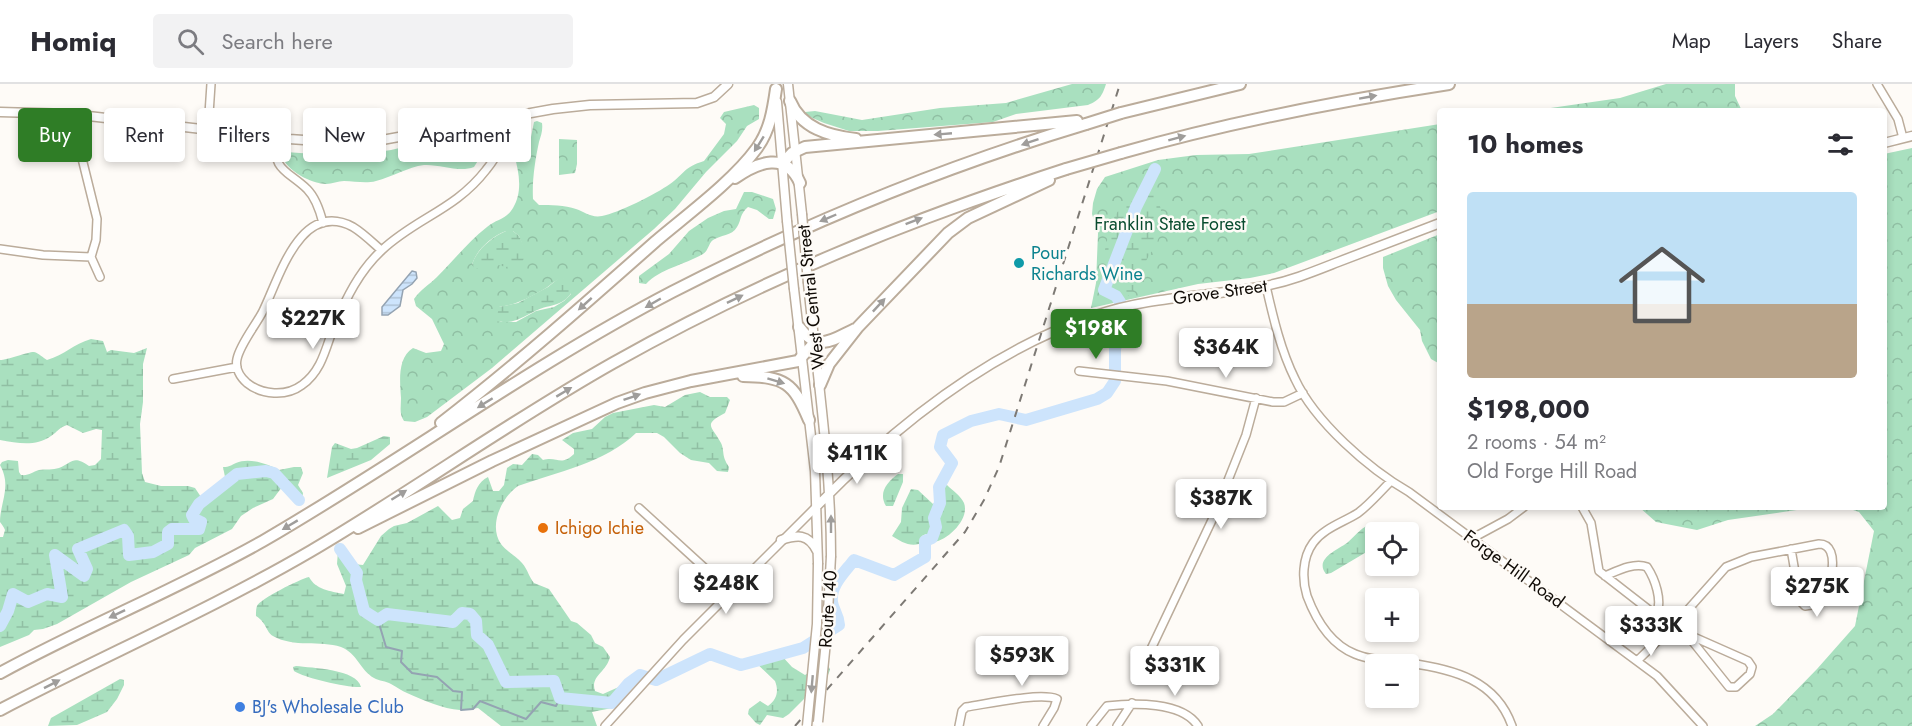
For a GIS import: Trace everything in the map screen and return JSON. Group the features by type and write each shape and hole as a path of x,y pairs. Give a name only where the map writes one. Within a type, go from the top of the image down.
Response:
{"highway":[{"path":"0,673 261,542 340,495 552,361 670,293 786,237 861,204 1085,122 1240,84"},
{"path":"314,549 568,389 713,310 790,272 878,235 980,196 1121,153 1236,123 1331,103 1449,84"},
{"path":"340,495 438,426 492,384 710,195 749,158 761,142 770,122 776,86"},
{"path":"790,100 798,116 816,129 834,135 880,140"},
{"path":"782,164 796,151 805,147 1085,122"},
{"path":"710,195 753,167 773,162 792,169 800,183"},
{"path":"820,385 829,364 858,327 955,226 1067,170"},
{"path":"799,327 807,338 815,342 830,342 858,327"},
{"path":"0,710 206,608 314,549 492,461 617,403 668,387 791,363 801,358 815,342"},
{"path":"722,376 761,377 784,382 799,397 809,420"}],"main road":[{"path":"531,113 574,106 684,103 708,100 728,84"},
{"name":"West Central Street","path":"788,84 831,492"},
{"name":"West Central Street","path":"776,86 794,289 818,505"},
{"path":"0,112 18,113"},
{"path":"92,116 197,128"},
{"path":"1887,142 1912,136"},
{"path":"291,139 327,143 368,142 398,137"},
{"name":"Grove Street","path":"831,492 930,407 968,379 1040,338 1110,310 1266,286 1303,275 1437,224"},
{"path":"827,448 833,456 844,463 866,460"},
{"path":"818,505 831,492"},
{"name":"Route 140","path":"818,724 827,631 831,556 831,492"},
{"name":"Route 140","path":"807,726 817,624 818,505"},
{"path":"781,540 795,535 805,536 813,543 818,553"}],"street":[{"path":"209,108 211,84"},
{"path":"1877,84 1898,119 1903,138"},
{"path":"83,162 97,219 96,240 91,257 100,277"},
{"path":"278,162 283,171 310,193 323,223"},
{"path":"381,250 350,226 335,222 323,223 311,228 290,252 264,309 238,354 237,367 241,376 263,391 283,393 294,390 305,383 321,362 340,312 355,284 381,250 408,230 456,201 476,183 492,162"},
{"path":"0,249 43,255 91,257"},
{"name":"Forge Hill Road","path":"1266,286 1294,378 1324,420 1346,444 1391,481 1637,661 1664,683 1703,726"},
{"path":"173,379 237,367"},
{"path":"1079,371 1192,385 1273,402 1284,402 1303,393"},
{"path":"1151,649 1213,518 1239,455 1256,398"},
{"path":"1391,481 1370,504 1330,527 1312,544 1304,567 1304,578 1305,589 1316,618 1328,635 1353,653 1441,668 1474,681 1492,693 1504,708 1512,726"},
{"path":"605,726 653,672 818,505"},
{"path":"639,508 731,592"},
{"path":"1471,538 1508,519 1520,510"},
{"path":"1584,510 1591,523 1599,571 1671,627"},
{"path":"1637,661 1677,622 1718,574 1730,564 1751,557 1791,549 1819,544 1828,546 1832,563 1829,588 1818,604 1809,607 1800,601 1791,549"},
{"path":"1605,576 1634,566 1647,567 1656,586 1659,608 1656,615"},
{"path":"1677,622 1729,687 1736,687 1750,674 1752,667 1748,661 1687,634"},
{"path":"958,726 962,711 966,707 1054,697 1057,699 1054,708 1043,726"},
{"path":"1118,726 1132,703"},
{"path":"1091,726 1107,706 1132,703 1176,709 1193,718 1198,726"}],"green space":[{"path":"1072,84 1106,84 1100,97 1088,105 1016,114 993,122 878,131 849,131 824,123 808,116 805,112 815,111 862,120 940,108 1006,103"},
{"path":"1666,84 1735,84 1735,96 1741,108 1551,108 1620,98"},
{"path":"754,105 759,108 759,119 747,126 737,141 654,229 492,368 427,417 415,422 404,421 401,413 400,378 404,358 413,348 426,353 441,351 444,344 432,319 416,306 414,299 490,224 507,215 513,208 519,188 516,162 531,162 531,137 534,122 542,123 542,128 534,170 533,199 539,205 567,207 598,216 609,214 647,198 670,184 688,168 704,161 724,134 726,124 720,118 724,112","holes":["506,231 513,231 519,236 524,249 513,264 472,265 485,244 495,236","563,278 571,294 554,307 536,311 516,322 500,322 499,307 523,300"]},
{"name":"Franklin State Forest","path":"1437,124 1437,212 1274,273 1198,284 1091,308 1096,283 1098,233 1092,214 1093,203 1097,189 1105,177 1158,160 1196,155 1249,154"},
{"path":"559,139 577,140 575,173 559,175"},
{"path":"398,148 398,162 477,162 474,167 468,169 424,165 372,182 344,181 326,184 313,182 294,171 285,162 291,162 291,152 303,153 303,162 386,162 386,151"},
{"path":"1912,148 1912,726 1755,726 1773,714 1855,626 1874,531 1859,512 1853,510 1887,510 1887,153"},
{"path":"1154,167 1159,173 1154,192 1160,205 1162,219 1158,239 1146,261 1137,286 1132,292 1127,297 1106,297 1103,293 1107,273 1104,254 1111,223 1118,211 1143,188 1148,172"},
{"path":"744,192 752,192 773,199 776,209 773,219 748,207 743,212 735,230 713,240 703,254 665,271 646,284 639,283 639,276 669,254 689,231 708,218 736,209"},
{"path":"506,231 513,231 519,236 527,255 521,263 506,267 494,264 475,269 472,265 481,249 490,240"},
{"path":"1437,235 1437,362 1431,359 1422,341 1420,330 1388,286 1383,268 1383,257"},
{"path":"559,278 568,280 574,288 562,302 516,320 496,321 499,307 518,303 548,287"},
{"path":"91,339 103,341 107,352 111,350 134,353 147,348 143,364 143,402 140,424 142,473 145,482 161,486 188,486 195,488 201,497 205,497 215,490 225,477 223,467 241,461 252,461 279,470 301,467 303,473 298,485 303,493 302,500 298,500 282,487 273,499 241,516 232,529 195,548 189,555 131,582 57,624 34,630 29,635 0,647 0,537 3,537 5,530 0,522 0,515 5,480 0,465 8,460 18,461 19,472 24,475 39,470 59,468 76,460 89,466 95,465 101,459 102,430 96,429 83,433 67,425 39,442 0,440 0,360 34,352 47,360"},
{"path":"700,392 710,397 727,397 730,400 725,413 711,423 721,443 729,467 728,472 717,471 709,463 691,460 657,433 636,433 610,452 595,459 518,486 502,504 496,520 497,537 501,544 522,563 534,583 549,589 571,621 577,623 591,635 595,643 603,647 610,657 596,678 595,691 603,694 621,686 631,689 612,708 592,712 597,726 501,726 478,708 460,710 440,706 376,679 365,671 351,653 341,647 281,640 273,636 256,616 257,606 265,599 309,577 319,587 344,594 346,586 337,564 338,551 347,552 353,564 363,565 381,536 389,529 407,523 438,506 452,520 460,518 463,509 473,501 482,481 488,477 493,491 499,491 504,485 507,468 513,464 522,465 532,454 538,455 543,460 565,460 574,454 574,449 562,440 573,433 592,429 613,413 654,405 665,407 685,395"},
{"path":"384,436 390,437 390,444 371,460 327,478 332,447 335,443 351,449"},
{"path":"898,474 903,474 903,482 893,506 886,506 883,492"},
{"path":"947,485 961,498 965,509 961,522 951,533 934,542 926,534 922,536 919,544 915,545 892,536 901,522 902,508 911,489 918,490 933,504 938,499 942,487"},
{"path":"1642,510 1796,510 1728,520 1697,530 1656,522"},
{"path":"1365,528 1365,553 1326,574 1323,569 1325,559"},
{"path":"781,655 792,667 805,675 823,664 828,664 830,670 828,675 789,714 783,718 767,715 760,725 748,714 749,709 760,701 768,706 771,704 777,688 775,681 753,660"},
{"path":"293,667 343,673 358,681 361,687 307,677 294,671"},
{"path":"120,679 124,680 124,685 107,712 77,725 48,726 51,718"}],"water":[{"path":"412,271 416,272 417,278 403,290 400,306 388,315 382,315 382,307"}],"waterway":[{"path":"340,549 357,573 356,580 364,611 378,620 387,614 453,622 462,613 470,614 476,621 477,635 488,645 506,682 554,681 560,698 612,703 629,683 640,675 656,680 710,654 741,665 803,648 839,625 832,602 833,590 854,560 894,575 925,557 925,541 932,538 936,527 934,518 940,503 939,487 952,463 940,447 943,435 971,421 999,414 1026,420 1097,399 1107,393 1115,381 1115,348 1124,328 1120,302 1116,296 1104,290 1136,207 1155,169"},
{"path":"0,626 13,594 28,602 47,594 62,597 55,555 84,576 87,569 78,549 124,530 128,536 129,555 153,552 168,544 168,532 172,529 199,529 201,522 194,519 192,515 199,504 237,474 266,471 274,473 299,500"},
{"path":"378,620 386,647 402,651 401,662 412,673 437,677 453,691 462,692 461,710 473,709 480,701 526,719 541,702 556,706 560,698"}],"railway":[{"path":"795,726 965,532 984,500 999,467 1120,84"}],"place":[{"name":"Pour Richards Wine","path":"1019,263"},
{"name":"Ichigo Ichie","path":"543,528"},
{"name":"BJ's Wholesale Club","path":"240,707"}]}
